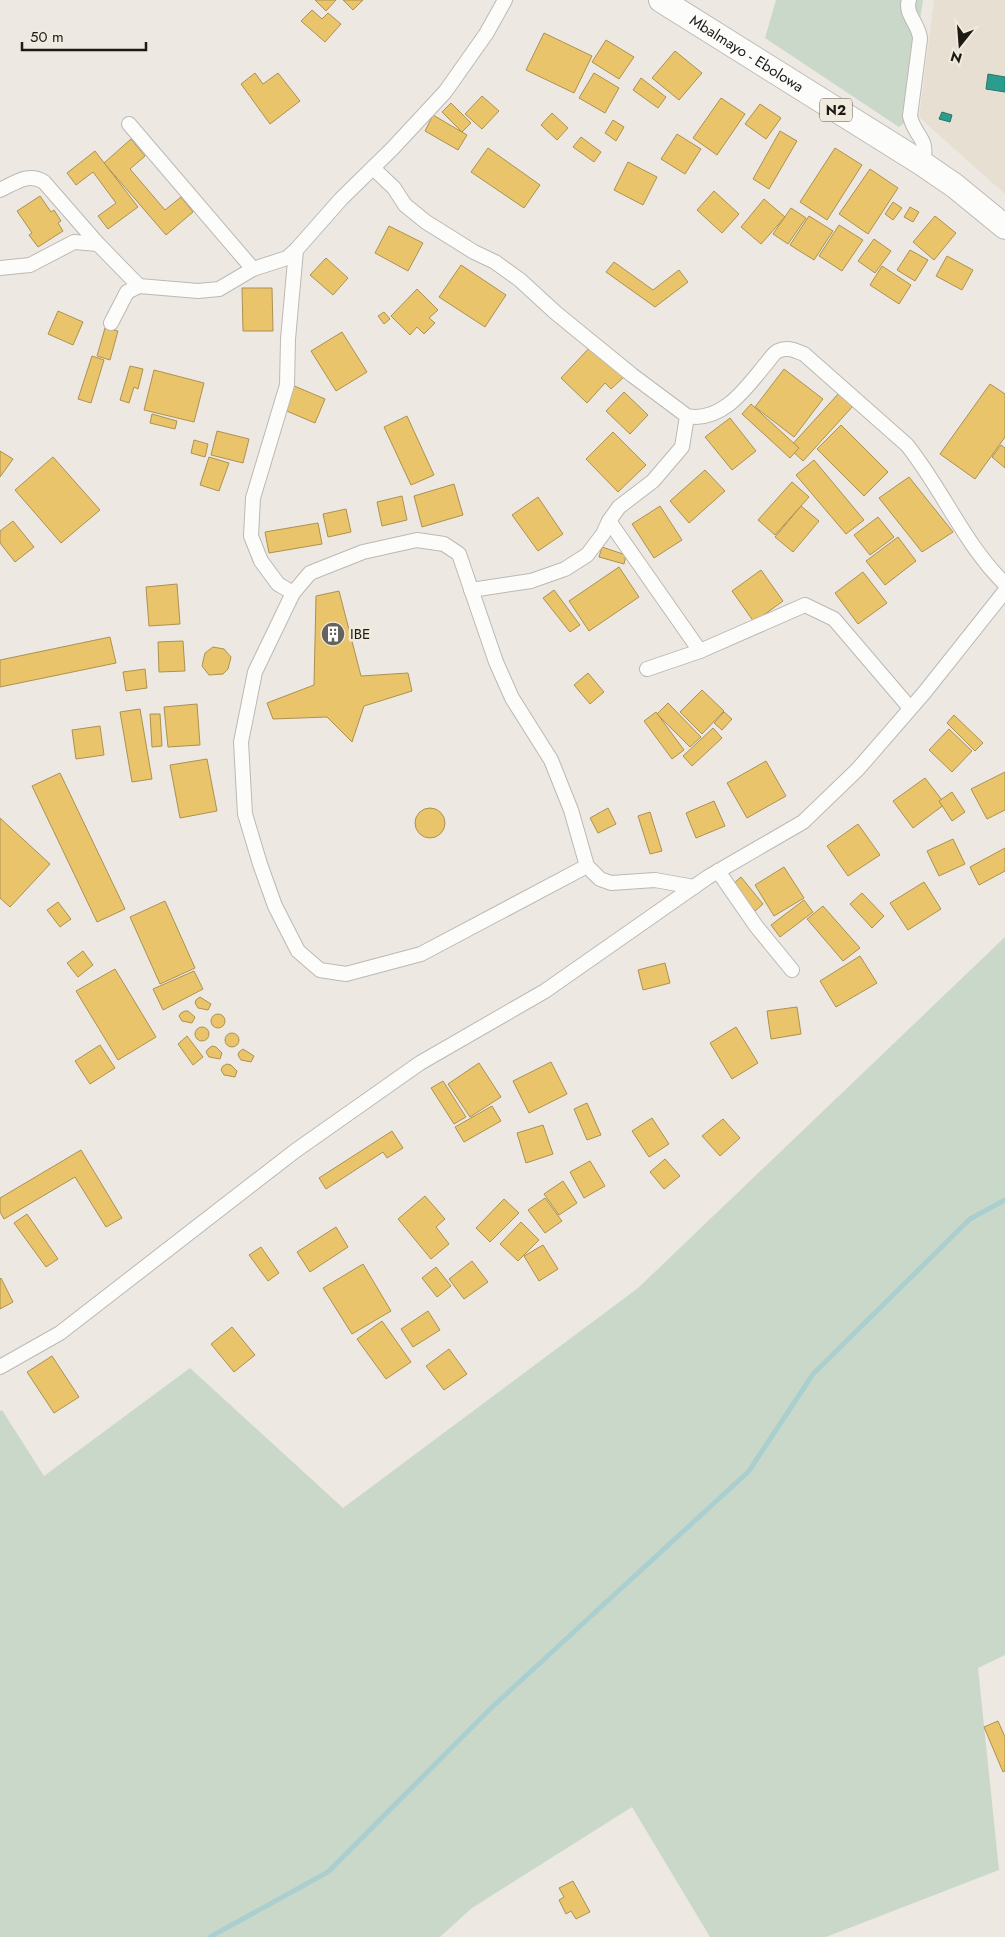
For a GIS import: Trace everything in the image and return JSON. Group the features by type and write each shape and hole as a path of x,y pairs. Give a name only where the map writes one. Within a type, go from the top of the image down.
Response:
{"highway":[{"name":"Mbalmayo - Ebolowa","path":"661,0 923,164 955,186 1005,227"}],"street":[{"path":"111,323 126,292 139,286 198,292 219,289 253,269 287,258 341,199 445,92 486,34 505,0"},
{"path":"909,0 908,9 920,33 910,116 912,124 923,141 926,151 923,164"},
{"path":"128,124 253,269"},
{"path":"373,168 394,188 405,205 474,252 496,262 632,375 688,416 696,418 706,417 737,399 777,351 789,348 804,354 907,445 920,462 988,568 1005,584"},
{"path":"0,190 25,177 39,179 44,182 98,244 139,286"},
{"path":"0,268 30,265 74,242 98,244"},
{"path":"293,593 278,584 261,561 251,536 253,498 287,385 288,339 294,293 296,250"},
{"path":"471,590 531,581 565,569 587,556 619,507 653,480 682,447 688,416"},
{"path":"609,521 700,651"},
{"path":"587,866 421,954 346,974 320,970 298,951 275,906 245,814 241,742 255,672 293,593 310,573 363,552 416,540 444,544 459,554 496,662 512,698 550,760 571,810 587,866 600,879 611,882 655,880 694,887"},
{"path":"0,1367 60,1332 296,1151 420,1063 544,991 718,871 803,822 858,769 1005,591"},
{"path":"648,670 700,651 805,605 834,619 910,708"},
{"path":"718,871 756,926 792,970"}],"shaded area":[{"path":"934,0 1005,0 1005,194 919,117"}],"green space":[{"path":"776,0 923,0 904,123 899,127 765,38"},
{"path":"1005,937 1005,1655 978,1668 999,1870 826,1937 710,1937 632,1807 472,1908 440,1937 0,1937 0,1411 2,1410 44,1476 190,1368 343,1508 638,1288"}],"building: Logements":[{"path":"315,0 336,0 326,11"},
{"path":"343,0 363,0 353,10"},
{"path":"312,10 322,19 328,13 341,24 325,42 301,21"},
{"path":"544,33 592,56 574,93 526,70"},
{"path":"606,40 634,57 619,79 592,62"},
{"path":"675,51 702,73 679,100 652,78"},
{"path":"255,73 263,84 278,73 300,101 270,124 241,84"},
{"path":"594,73 619,88 605,113 579,98"},
{"path":"641,78 666,97 658,108 633,90"},
{"path":"482,96 499,111 482,129 465,114"},
{"path":"721,98 745,114 717,155 693,138"},
{"path":"451,103 471,123 462,132 442,112"},
{"path":"760,104 781,118 766,139 745,124"},
{"path":"552,113 568,128 557,140 541,125"},
{"path":"433,115 467,135 458,150 425,131"},
{"path":"613,120 624,127 616,141 605,133"},
{"path":"780,131 797,141 769,189 753,179"},
{"path":"677,134 701,149 685,174 661,159"},
{"path":"581,137 601,152 594,162 573,147"},
{"path":"131,139 145,156 130,169 165,210 181,197 193,212 166,235 104,163"},
{"path":"488,148 540,185 524,208 471,172"},
{"path":"835,148 862,165 827,220 800,202"},
{"path":"95,151 138,207 108,229 98,216 116,203 93,172 76,185 67,173"},
{"path":"628,162 657,177 643,205 614,190"},
{"path":"870,169 898,188 868,234 839,214"},
{"path":"714,191 739,214 722,233 697,210"},
{"path":"40,196 51,212 54,210 61,221 58,223 63,231 38,247 29,235 32,233 17,211"},
{"path":"764,199 785,217 761,244 741,227"},
{"path":"893,202 902,208 893,220 885,214"},
{"path":"910,207 919,212 913,222 904,217"},
{"path":"791,208 806,218 788,244 773,234"},
{"path":"809,216 833,231 814,260 790,245"},
{"path":"935,216 956,233 934,260 913,242"},
{"path":"839,225 863,240 842,271 819,256"},
{"path":"389,226 423,243 408,271 375,253"},
{"path":"874,239 891,251 875,273 858,261"},
{"path":"910,250 928,260 915,281 897,270"},
{"path":"947,256 973,270 962,290 936,276"},
{"path":"326,258 348,278 333,295 310,275"},
{"path":"614,262 653,290 679,270 688,282 655,307 606,272"},
{"path":"461,265 506,295 485,327 439,297"},
{"path":"882,266 911,285 899,304 870,285"},
{"path":"242,288 272,288 273,331 243,331"},
{"path":"417,289 438,310 429,318 435,323 424,334 417,327 410,335 391,316"},
{"path":"58,311 83,322 73,345 48,334"},
{"path":"384,312 390,319 384,324 378,316"},
{"path":"105,328 118,331 110,360 97,356"},
{"path":"342,332 367,372 336,391 311,351"},
{"path":"592,345 625,376 611,389 605,383 587,403 561,378"},
{"path":"92,356 104,360 91,403 78,399"},
{"path":"130,366 143,369 138,389 134,387 129,403 120,400"},
{"path":"784,369 823,399 794,437 755,407"},
{"path":"154,370 204,383 194,422 144,410"},
{"path":"990,384 1005,394 1005,437 975,479 940,454"},
{"path":"292,385 325,399 315,423 282,409"},
{"path":"624,392 648,415 630,434 606,411"},
{"path":"839,393 853,406 803,461 789,448"},
{"path":"751,404 799,448 790,458 742,414"},
{"path":"152,414 177,421 175,429 150,423"},
{"path":"407,416 434,475 411,485 384,427"},
{"path":"730,418 756,451 732,470 705,437"},
{"path":"841,425 888,472 864,496 817,449"},
{"path":"217,431 249,439 243,463 211,455"},
{"path":"613,432 646,465 618,492 586,459"},
{"path":"194,440 208,444 205,457 191,453"},
{"path":"1001,445 1005,448 1005,468 992,457"},
{"path":"0,451 13,459 0,477"},
{"path":"53,457 100,510 61,543 15,490"},
{"path":"209,457 229,463 219,491 200,485"},
{"path":"814,460 864,520 846,534 796,475"},
{"path":"705,470 725,491 689,523 670,501"},
{"path":"909,477 953,532 922,552 879,498"},
{"path":"792,482 809,497 775,535 758,520"},
{"path":"454,484 463,515 422,527 414,496"},
{"path":"402,496 407,520 382,526 377,502"},
{"path":"538,497 563,534 538,551 512,515"},
{"path":"660,506 682,540 654,558 632,524"},
{"path":"801,506 819,521 793,552 775,537"},
{"path":"346,509 351,532 328,537 323,514"},
{"path":"878,517 894,537 870,555 854,535"},
{"path":"13,521 34,547 15,562 0,543 0,531"},
{"path":"318,523 322,544 269,553 265,532"},
{"path":"898,537 916,561 885,585 866,561"},
{"path":"602,547 626,555 624,564 599,557"},
{"path":"619,567 639,597 589,631 569,601"},
{"path":"761,570 783,601 754,622 732,591"},
{"path":"863,572 887,603 858,624 835,593"},
{"path":"177,584 180,624 149,626 146,587"},
{"path":"554,590 580,625 570,632 543,598"},
{"name":"IBE","path":"339,591 361,676 408,673 412,691 364,706 352,742 327,717 273,719 267,703 314,685 316,596"},
{"path":"110,637 116,663 0,687 0,660"},
{"path":"183,641 185,671 159,672 158,642"},
{"path":"213,647 224,649 231,657 228,669 223,674 209,675 202,666 205,653"},
{"path":"145,669 147,688 126,691 123,672"},
{"path":"588,673 604,692 590,704 574,685"},
{"path":"702,690 724,711 702,734 680,712"},
{"path":"668,703 701,737 690,747 657,714"},
{"path":"197,704 200,745 168,747 164,707"},
{"path":"140,709 152,779 132,782 120,712"},
{"path":"656,712 684,750 672,759 644,721"},
{"path":"724,712 732,719 722,730 714,723"},
{"path":"150,714 160,714 162,746 152,747"},
{"path":"954,715 983,743 975,751 947,723"},
{"path":"100,726 104,755 76,759 72,730"},
{"path":"713,728 722,738 692,766 683,756"},
{"path":"949,729 972,751 952,772 929,750"},
{"path":"207,759 217,811 180,818 170,765"},
{"path":"766,761 786,796 747,818 727,783"},
{"path":"1005,772 1005,810 987,819 971,789"},
{"path":"60,773 125,909 97,922 32,786"},
{"path":"925,778 945,804 913,828 893,801"},
{"path":"952,792 965,812 952,821 939,801"},
{"path":"714,801 725,826 696,838 686,813"},
{"path":"430,808 441,812 445,823 441,834 430,838 419,834 415,823 419,812"},
{"path":"608,808 616,824 598,833 590,818"},
{"path":"650,812 662,851 650,854 638,816"},
{"path":"0,818 50,864 10,907 0,898"},
{"path":"858,824 880,855 848,876 827,846"},
{"path":"953,839 965,864 939,876 927,851"},
{"path":"1005,848 1005,871 979,885 970,867"},
{"path":"784,867 804,898 774,916 755,885"},
{"path":"741,877 763,904 755,911 732,885"},
{"path":"924,882 941,909 908,930 890,903"},
{"path":"862,893 884,916 872,928 850,904"},
{"path":"804,900 813,912 780,937 771,925"},
{"path":"165,901 195,968 160,984 130,917"},
{"path":"58,902 71,919 60,927 47,910"},
{"path":"823,906 860,948 843,961 807,919"},
{"path":"83,951 93,965 78,977 67,963"},
{"path":"860,956 877,983 836,1007 820,981"},
{"path":"665,963 670,983 643,990 638,970"},
{"path":"115,969 156,1037 118,1060 76,991"},
{"path":"194,971 203,989 163,1010 153,989"},
{"path":"200,997 211,1004 208,1010 198,1008 195,1003"},
{"path":"797,1007 801,1034 771,1039 767,1011"},
{"path":"188,1011 195,1017 192,1023 182,1021 179,1016"},
{"path":"218,1014 223,1016 225,1021 223,1026 218,1028 213,1026 211,1021 213,1016"},
{"path":"202,1027 207,1029 209,1034 207,1039 202,1041 197,1039 195,1034 197,1029"},
{"path":"736,1027 758,1063 732,1079 710,1043"},
{"path":"232,1033 237,1035 239,1040 237,1045 232,1047 227,1045 225,1040 227,1035"},
{"path":"187,1036 203,1057 193,1065 178,1044"},
{"path":"100,1045 115,1068 90,1084 75,1061"},
{"path":"212,1046 222,1053 220,1059 209,1057 206,1052"},
{"path":"243,1049 254,1056 251,1062 241,1060 238,1055"},
{"path":"551,1062 567,1094 529,1113 513,1081"},
{"path":"479,1063 501,1097 470,1117 448,1084"},
{"path":"227,1064 237,1071 235,1077 224,1075 221,1070"},
{"path":"443,1081 466,1117 454,1124 431,1088"},
{"path":"587,1103 601,1135 587,1140 574,1109"},
{"path":"492,1106 501,1121 464,1142 455,1127"},
{"path":"652,1118 669,1144 649,1157 632,1131"},
{"path":"723,1119 740,1138 720,1156 702,1136"},
{"path":"543,1125 553,1154 526,1163 517,1133"},
{"path":"392,1131 403,1148 387,1158 383,1152 326,1189 319,1178"},
{"path":"81,1150 122,1218 106,1227 75,1177 4,1219 0,1212 0,1198"},
{"path":"665,1159 680,1176 664,1189 650,1172"},
{"path":"590,1161 605,1186 584,1198 570,1172"},
{"path":"563,1181 577,1203 559,1215 544,1194"},
{"path":"425,1196 445,1219 436,1227 449,1244 431,1259 398,1219"},
{"path":"545,1198 562,1221 545,1233 528,1210"},
{"path":"504,1199 519,1213 490,1242 476,1228"},
{"path":"27,1214 58,1259 46,1267 14,1223"},
{"path":"521,1222 539,1240 518,1261 500,1244"},
{"path":"336,1227 348,1247 310,1272 297,1252"},
{"path":"543,1245 558,1269 539,1281 524,1256"},
{"path":"261,1247 279,1273 268,1281 249,1255"},
{"path":"472,1261 488,1282 464,1299 449,1279"},
{"path":"363,1264 391,1311 352,1334 323,1288"},
{"path":"436,1267 451,1286 437,1297 422,1278"},
{"path":"0,1279 13,1302 0,1309"},
{"path":"428,1311 440,1330 413,1347 401,1329"},
{"path":"382,1321 411,1362 386,1379 357,1339"},
{"path":"232,1327 255,1355 234,1372 211,1344"},
{"path":"449,1349 467,1374 444,1390 426,1366"},
{"path":"52,1356 79,1397 54,1413 27,1372"},
{"path":"998,1721 1005,1737 1005,1771 1003,1772 984,1727"},
{"path":"573,1881 590,1912 576,1919 571,1911 566,1914 559,1900 564,1897 559,1888"}],"building: Écoles":[{"path":"988,74 1005,77 1005,92 986,89"},
{"path":"942,112 952,115 950,122 939,119"}],"waterway":[{"path":"210,1937 328,1872 491,1708 749,1471 813,1374 970,1219 1005,1200"}],"place":[{"name":"IBE","path":"333,634"}]}
